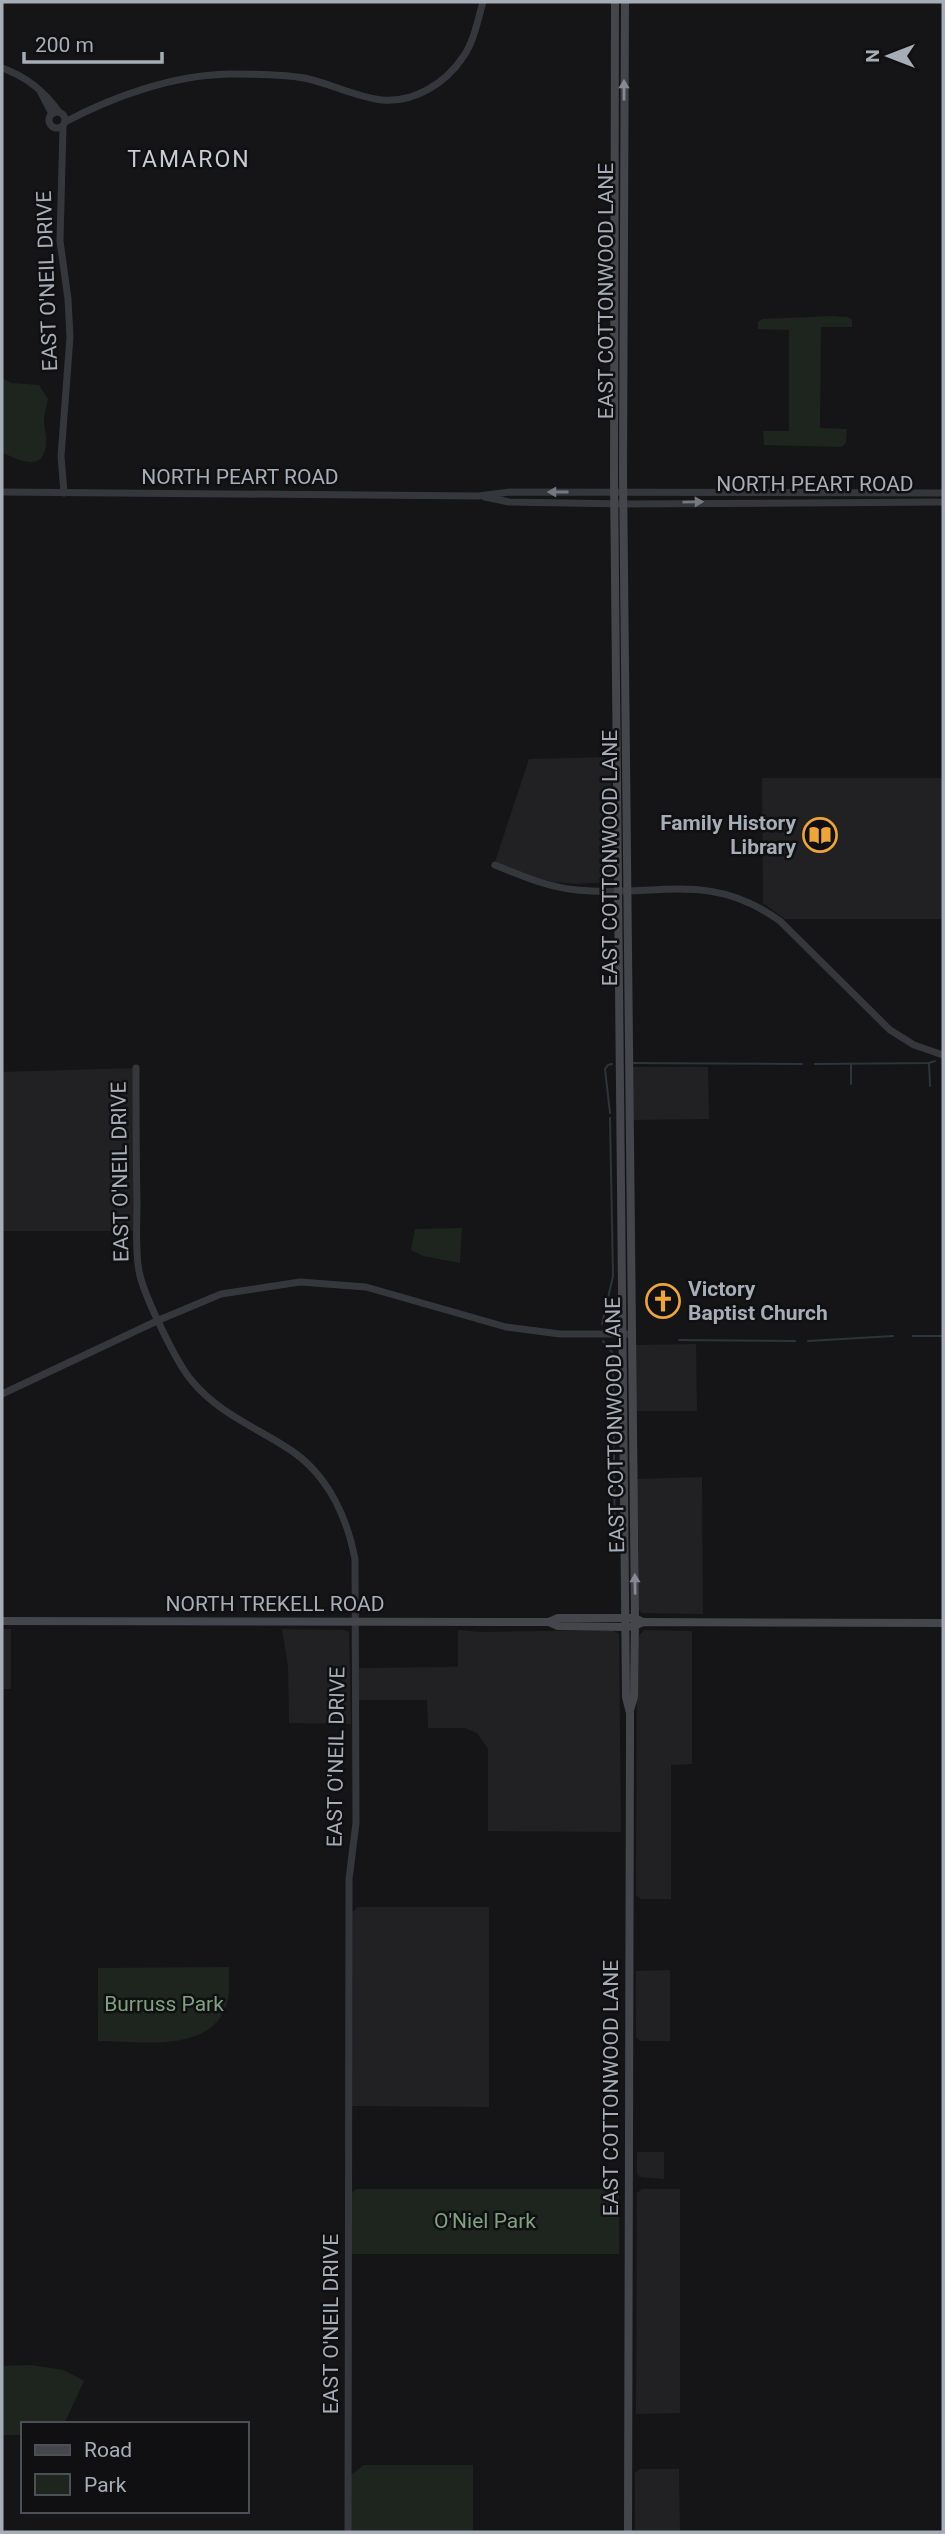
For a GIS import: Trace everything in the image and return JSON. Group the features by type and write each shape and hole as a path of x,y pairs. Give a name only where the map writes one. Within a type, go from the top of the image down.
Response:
{"main road":[{"name":"EAST COTTONWOOD LANE","path":"615,2 629,1519 625,1622 626,1697 630,1713"},
{"name":"EAST COTTONWOOD LANE","path":"620,492 625,2"},
{"name":"EAST COTTONWOOD LANE","path":"628,2532 630,1713 634,1697 638,1622 629,1519"},
{"name":"NORTH TREKELL ROAD","path":"2,1621 549,1622 558,1626 625,1622 943,1623"}],"street":[{"path":"57,113 50,124 62,125 88,110 138,92 183,80 226,74 306,78 381,100 398,99 424,92 445,78 465,55 483,2"},
{"path":"2,68 15,72 50,99 62,125"},
{"path":"57,113 88,110"},
{"name":"EAST O'NEIL DRIVE","path":"62,125 60,241 71,337 61,456 64,492"},
{"name":"NORTH PEART ROAD","path":"2,492 478,496 510,492 943,493"},
{"name":"NORTH PEART ROAD","path":"478,496 509,502 621,504 943,502"},
{"path":"495,865 538,883 578,890 714,891 741,897 780,921 890,1030 914,1045 943,1055"},
{"name":"EAST O'NEIL DRIVE","path":"136,1068 138,1256 144,1288 179,1363 204,1394 231,1415 293,1451 319,1475 331,1493 350,1534 355,1559 356,1823 349,1879 348,2532"},
{"path":"2,1394 159,1320 221,1294 300,1282 366,1287 516,1329 560,1334 627,1333"}],"shaded area":[{"path":"611,757 614,877 610,882 554,882 495,862 529,759"},
{"path":"762,778 943,778 943,919 785,919 763,903"},
{"path":"631,1067 708,1067 709,1119 632,1120"},
{"path":"136,1068 137,1231 2,1231 2,1072"},
{"path":"696,1344 697,1411 634,1411 634,1345"},
{"path":"702,1477 703,1614 642,1613 637,1608 639,1548 636,1479"},
{"path":"2,1629 11,1629 11,1689 2,1689"},
{"path":"282,1629 349,1632 351,1724 289,1723 288,1667"},
{"path":"458,1630 612,1630 619,1634 621,1832 488,1831 488,1749 477,1733 465,1728 428,1728 427,1700 359,1700 359,1668 458,1667"},
{"path":"644,1630 692,1631 692,1764 671,1765 671,1899 641,1899 636,1895 637,1638"},
{"path":"358,1907 489,1907 489,2107 352,2106 352,1912"},
{"path":"670,1970 670,2041 640,2041 636,2037 636,1971"},
{"path":"637,2152 664,2152 664,2179 639,2177"},
{"path":"642,2189 680,2189 680,2413 636,2414 637,2193"},
{"path":"640,2469 679,2469 680,2532 635,2532 635,2473"}],"green space":[{"path":"848,317 852,320 852,327 821,327 820,428 847,429 846,443 842,447 764,445 763,431 789,431 789,330 758,329 758,322 762,319"},
{"path":"2,378 12,383 39,385 48,399 44,418 45,449 38,461 17,459 2,452"},
{"path":"462,1228 460,1263 423,1256 411,1250 415,1229"},
{"name":"Burruss Park","path":"229,1967 228,2000 220,2018 208,2030 192,2037 154,2043 98,2041 98,1968"},
{"name":"O'Niel Park","path":"356,2189 614,2189 619,2193 619,2254 351,2254 352,2193"},
{"path":"31,2365 64,2370 84,2381 65,2422 21,2422 21,2435 2,2435 2,2366"},
{"path":"364,2465 473,2465 473,2532 351,2532 351,2475"}],"waterway":[{"path":"815,1064 935,1061"},
{"path":"633,1063 802,1064"},
{"path":"929,1063 930,1086"},
{"path":"610,1113 605,1069 612,1064"},
{"path":"851,1064 851,1084"},
{"path":"602,1324 613,1276 610,1118"},
{"path":"808,1341 893,1336"},
{"path":"913,1336 943,1336"},
{"path":"679,1340 795,1341"},
{"path":"603,1341 612,1352 613,1360 615,1549"}],"place":[{"name":"Family History Library","path":"820,835"},
{"name":"Victory Baptist Church","path":"663,1301"}],"district":[{"name":"TAMARON","path":"189,159"}]}
